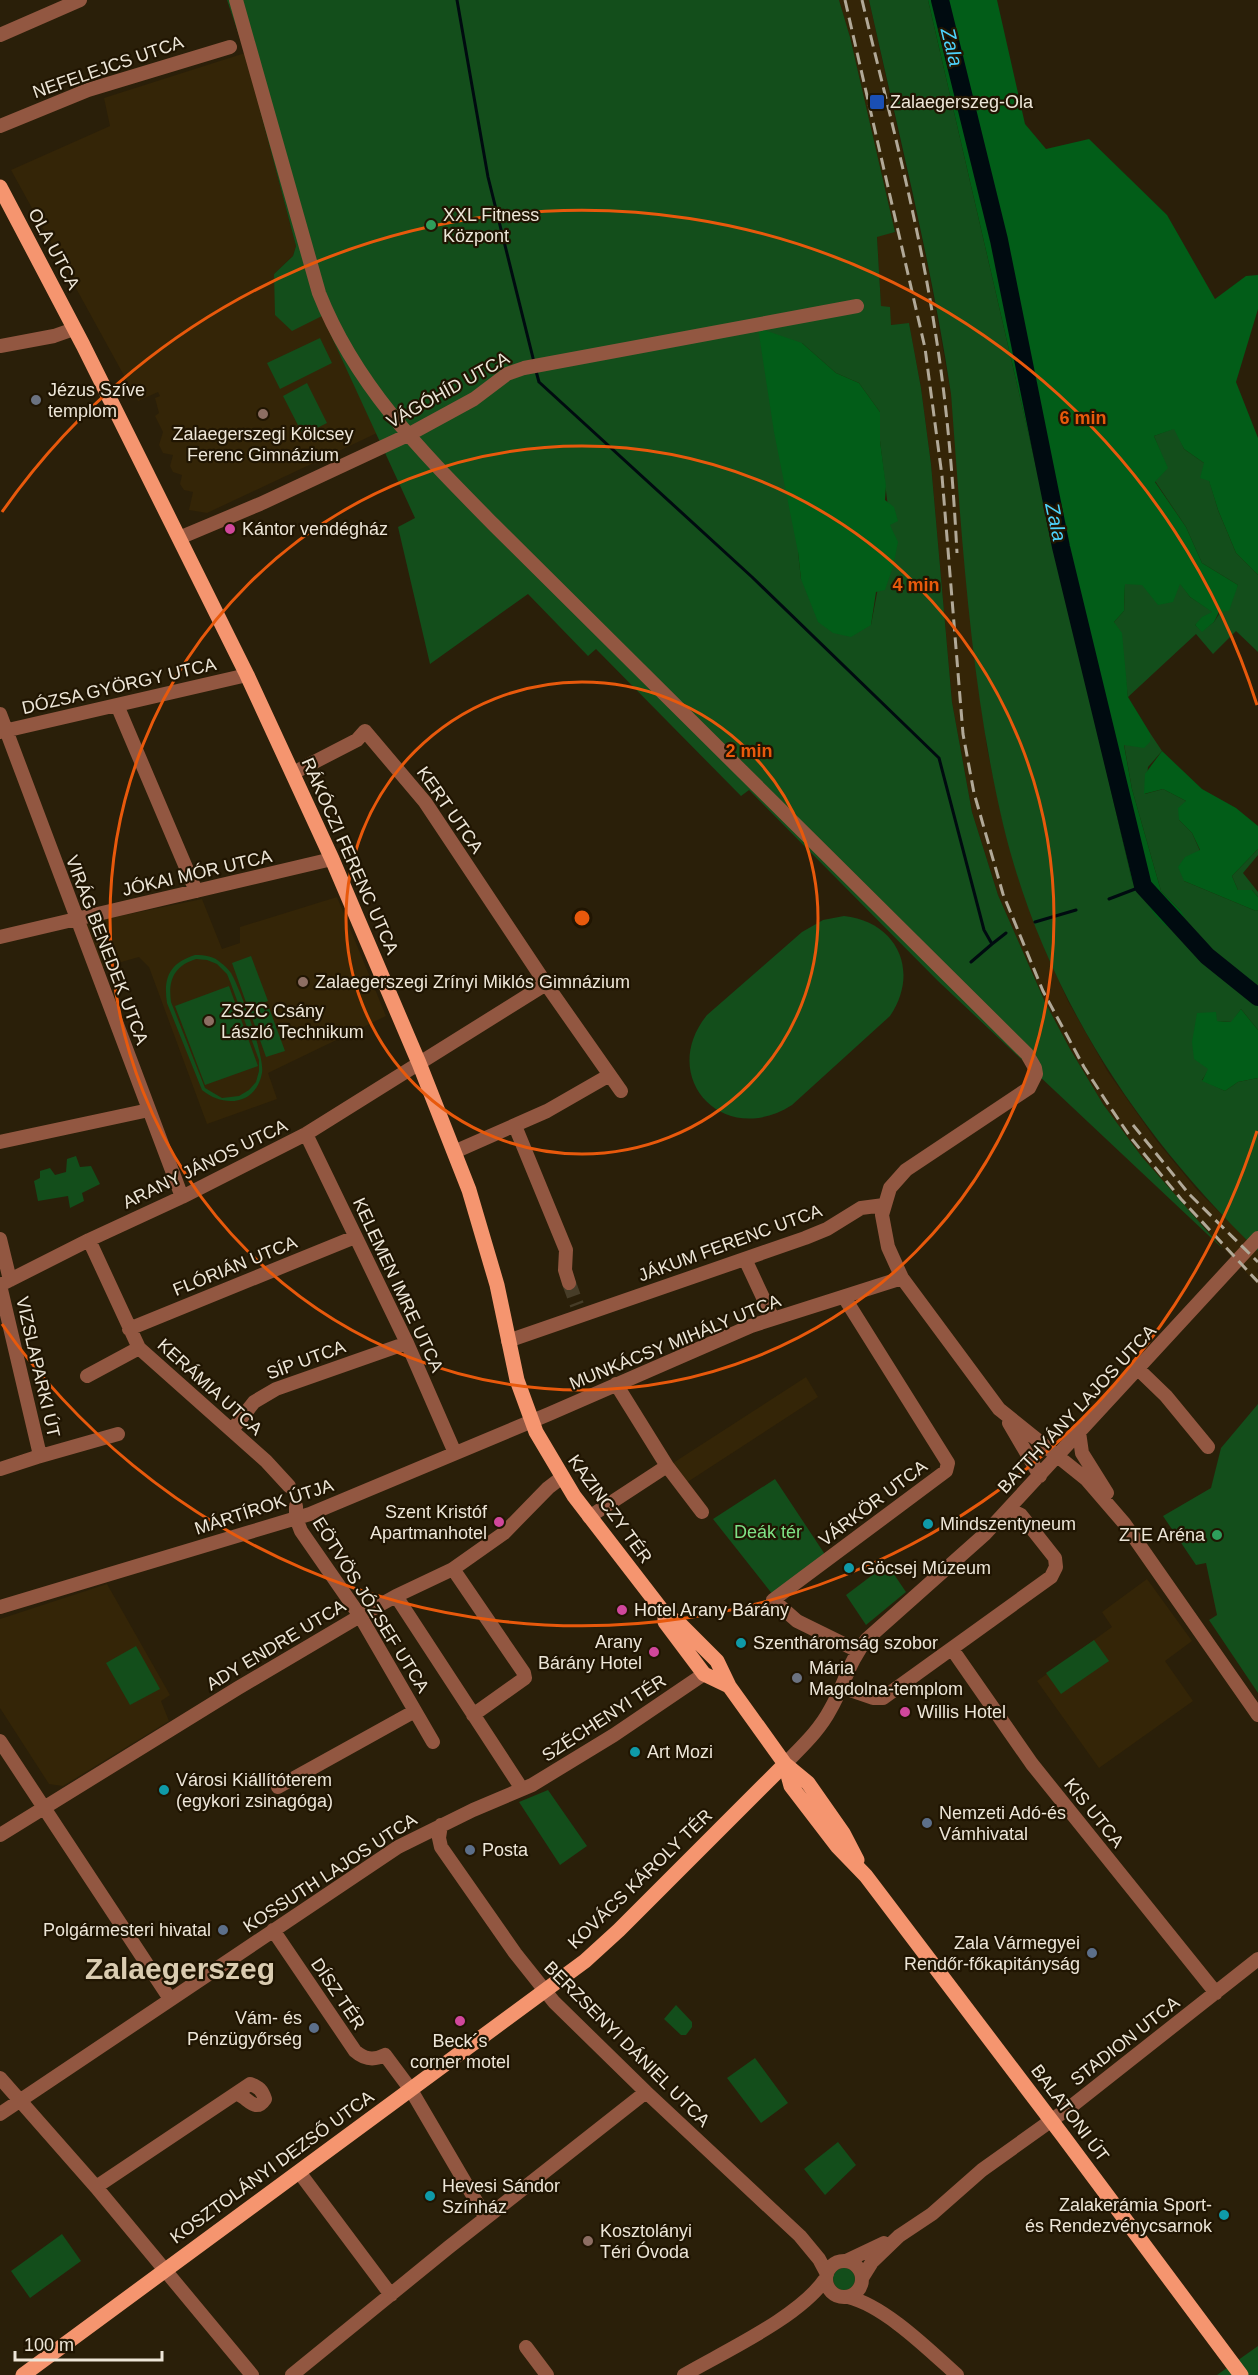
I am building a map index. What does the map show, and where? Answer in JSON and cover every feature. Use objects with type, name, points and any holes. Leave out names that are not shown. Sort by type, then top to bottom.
[{"type":"main road","name":"OLA UTCA","points":[[0,188],[74,329]]},
{"type":"main road","name":"RÁKÓCZI FERENC UTCA","points":[[74,329],[247,675],[332,859],[419,1063],[483,1233],[497,1285],[517,1380],[531,1422]]},
{"type":"main road","name":"KAZINCZY TÉR","points":[[531,1422],[561,1478],[589,1517],[665,1614],[681,1625],[717,1661],[729,1686],[785,1764]]},
{"type":"main road","name":"KAZINCZY TÉR","points":[[665,1614],[665,1622],[704,1674],[729,1686]]},
{"type":"main road","name":"BALATONI ÚT","points":[[785,1764],[791,1786],[837,1846],[866,1876],[1052,2120],[1241,2375]]},
{"type":"main road","name":"BALATONI ÚT","points":[[785,1764],[806,1780],[828,1809],[866,1876]]},
{"type":"main road","name":"KOVÁCS KÁROLY TÉR","points":[[545,1991],[601,1947],[785,1764]]},
{"type":"main road","points":[[758,1791],[783,1785],[791,1786]]},
{"type":"main road","name":"KOSZTOLÁNYI DEZSŐ UTCA","points":[[23,2375],[545,1991]]},
{"type":"street","points":[[0,35],[80,0]]},
{"type":"street","points":[[236,0],[304,244],[326,310],[339,339],[392,418],[615,646],[1027,1054],[1035,1068],[1036,1074],[1029,1088],[906,1170],[894,1182],[882,1215],[884,1237],[902,1278],[999,1409],[1040,1476]]},
{"type":"street","name":"NEFELEJCS UTCA","points":[[0,126],[88,90],[230,47]]},
{"type":"street","name":"VÁGÓHÍD UTCA","points":[[179,538],[260,504],[408,435],[474,399],[507,374],[534,366],[857,306]]},
{"type":"street","points":[[0,346],[54,336],[74,329]]},
{"type":"street","name":"DÓZSA GYÖRGY UTCA","points":[[3,731],[247,675]]},
{"type":"street","points":[[117,705],[196,891]]},
{"type":"street","name":"VIRÁG BENEDEK UTCA","points":[[0,714],[3,731],[182,1197]]},
{"type":"street","name":"KERT UTCA","points":[[293,773],[357,740],[365,731],[425,802],[546,984],[621,1091]]},
{"type":"street","name":"JÓKAI MÓR UTCA","points":[[0,937],[332,859]]},
{"type":"street","points":[[419,1063],[546,984]]},
{"type":"street","name":"ARANY JÁNOS UTCA","points":[[3,1283],[182,1197],[306,1134],[419,1063]]},
{"type":"street","points":[[454,1152],[557,1106],[609,1076]]},
{"type":"street","points":[[0,1142],[149,1110]]},
{"type":"street","points":[[515,1126],[566,1250],[565,1270],[569,1283]]},
{"type":"street","name":"KELEMEN IMRE UTCA","points":[[306,1134],[455,1453]]},
{"type":"street","name":"JÁKUM FERENC UTCA","points":[[508,1341],[579,1311],[745,1259],[827,1229],[861,1208],[884,1205]]},
{"type":"street","name":"FLÓRIÁN UTCA","points":[[129,1329],[355,1237]]},
{"type":"street","name":"BATTHYÁNY LAJOS UTCA","points":[[785,1764],[819,1727],[831,1709],[858,1651],[872,1635],[961,1557],[1009,1509],[1258,1238]]},
{"type":"street","name":"VIZSLAPARKI ÚT","points":[[0,1239],[3,1283],[39,1444],[37,1457]]},
{"type":"street","name":"KERÁMIA UTCA","points":[[89,1240],[139,1348],[233,1429],[289,1486]]},
{"type":"street","points":[[745,1259],[773,1319]]},
{"type":"street","name":"MUNKÁCSY MIHÁLY UTCA","points":[[531,1422],[751,1326],[902,1278]]},
{"type":"street","name":"VÁRKÖR UTCA","points":[[844,1297],[948,1463],[946,1472],[773,1600],[797,1621],[858,1651]]},
{"type":"street","name":"SÍP UTCA","points":[[233,1429],[255,1402],[276,1389],[406,1344]]},
{"type":"street","points":[[87,1376],[139,1348]]},
{"type":"street","points":[[1138,1369],[1166,1396],[1208,1447]]},
{"type":"street","points":[[616,1384],[667,1466],[702,1512]]},
{"type":"street","points":[[999,1409],[1086,1479],[1124,1523]]},
{"type":"street","name":"MÁRTÍROK ÚTJA","points":[[0,1607],[296,1512],[531,1422]]},
{"type":"street","points":[[1079,1431],[1084,1458],[1124,1523],[1258,1715]]},
{"type":"street","name":"VIZSLAPARKI ÚT","points":[[0,1469],[118,1434]]},
{"type":"street","points":[[589,1517],[667,1466]]},
{"type":"street","name":"ADY ENDRE UTCA","points":[[0,1835],[360,1616],[453,1569],[504,1533],[548,1488],[561,1478]]},
{"type":"street","points":[[841,1687],[873,1698],[884,1698],[1046,1582],[1054,1572],[1056,1561],[1021,1515],[1009,1509]]},
{"type":"street","name":"EÖTVÖS JÓZSEF UTCA","points":[[296,1512],[301,1531],[360,1616],[433,1742]]},
{"type":"street","points":[[453,1569],[524,1673],[525,1678],[522,1683],[474,1715]]},
{"type":"street","points":[[396,1596],[522,1789]]},
{"type":"street","name":"KIS UTCA","points":[[952,1649],[1032,1764],[1216,1993]]},
{"type":"street","name":"SZÉCHENYI TÉR","points":[[441,1825],[522,1789],[614,1735],[704,1674]]},
{"type":"street","points":[[278,1787],[415,1711]]},
{"type":"street","points":[[0,1741],[170,1999]]},
{"type":"street","name":"KOSSUTH LAJOS UTCA","points":[[0,2114],[398,1847],[441,1825]]},
{"type":"street","name":"BERZSENYI DÁNIEL UTCA","points":[[441,1825],[439,1838],[441,1847],[515,1953],[545,1991],[646,2092],[800,2236],[819,2259],[826,2276]]},
{"type":"street","name":"DÍSZ TÉR","points":[[273,1930],[355,2051],[362,2057],[370,2059],[385,2055],[411,2090]]},
{"type":"street","name":"STADION UTCA","points":[[843,2261],[899,2236],[932,2214],[982,2170],[1052,2120],[1258,1959]]},
{"type":"street","points":[[0,2078],[96,2187],[252,2375]]},
{"type":"street","points":[[411,2090],[486,2218]]},
{"type":"street","points":[[292,2375],[646,2092]]},
{"type":"street","points":[[96,2187],[237,2094]]},
{"type":"street","points":[[299,2172],[391,2295]]},
{"type":"street","name":"BERZSENYI DÁNIEL UTCA","points":[[800,2236],[843,2261]]},
{"type":"street","name":"STADION UTCA","points":[[862,2280],[872,2262],[899,2236]]},
{"type":"street","points":[[684,2375],[795,2309],[815,2294],[834,2264],[843,2261],[856,2265],[862,2280],[900,2325]]},
{"type":"street","points":[[826,2276],[830,2291],[867,2303],[900,2325],[957,2375]]},
{"type":"street","points":[[795,2309],[822,2300],[856,2293],[862,2280]]},
{"type":"street","points":[[526,2347],[547,2375]]},
{"type":"shaded area","points":[[839,0],[869,0],[928,267],[951,394],[987,748],[1015,867],[1046,952],[1068,1001],[1108,1072],[1156,1140],[1198,1191],[1258,1251],[1256,1271],[1258,1285],[1176,1198],[1103,1104],[1045,1002],[998,895],[972,812],[952,702],[931,464],[921,388],[909,324],[891,325],[881,307],[877,236],[895,232],[850,37]]},
{"type":"shaded area","points":[[245,53],[296,246],[293,256],[274,274],[322,315],[377,433],[207,513],[189,510],[193,492],[184,490],[180,484],[182,475],[173,472],[170,466],[173,455],[163,453],[159,445],[163,432],[155,416],[159,413],[155,398],[160,396],[158,392],[138,401],[11,170],[110,126],[104,98]]},
{"type":"shaded area","points":[[337,897],[386,1016],[268,1073],[277,1099],[207,1124],[149,967],[139,957],[100,968],[86,923],[202,899],[222,949],[240,943],[240,927]]},
{"type":"shaded area","points":[[806,1377],[818,1397],[686,1483],[673,1463]]},
{"type":"shaded area","points":[[1147,1579],[1192,1641],[1165,1661],[1193,1701],[1099,1768],[1037,1681],[1112,1627],[1102,1612]]},
{"type":"shaded area","points":[[107,1584],[170,1695],[161,1701],[169,1721],[63,1786],[49,1784],[0,1708],[0,1619]]},
{"type":"green space","points":[[227,0],[839,0],[850,37],[895,232],[877,237],[881,306],[890,307],[891,325],[909,323],[921,388],[931,464],[952,702],[972,812],[998,895],[1045,1002],[1070,1049],[1103,1104],[1142,1157],[1223,1249],[938,981],[749,790],[741,796],[596,649],[588,656],[528,594],[430,664],[398,527],[415,518],[322,316],[292,331],[275,315],[274,274],[293,256],[296,246],[245,53]],"holes":[[[802,343],[836,373],[859,383],[880,412],[880,441],[890,524],[871,625],[801,579],[798,552]]]},
{"type":"green space","points":[[869,0],[928,0],[1132,881],[1181,911],[1161,891],[1132,789],[1124,744],[1150,742],[1150,733],[1162,751],[1148,767],[1145,794],[1163,789],[1186,801],[1179,820],[1192,833],[1200,851],[1184,881],[1258,910],[1258,1030],[1241,1009],[1232,1022],[1217,1021],[1209,1069],[1202,1080],[1225,1091],[1238,1082],[1258,1078],[1258,1251],[1172,1158],[1134,1108],[1100,1056],[1069,1001],[1043,945],[1020,885],[1003,824],[982,718],[969,610],[951,394],[943,344]]},
{"type":"green space","points":[[928,0],[997,0],[1025,124],[1046,149],[1089,139],[1167,215],[1215,299],[1246,276],[1258,275],[1258,309],[1236,382],[1258,438],[1258,575],[1236,553],[1209,481],[1200,478],[1204,463],[1184,449],[1174,429],[1154,436],[1168,468],[1155,482],[1186,527],[1202,563],[1238,585],[1229,611],[1219,612],[1214,622],[1202,632],[1195,625],[1202,617],[1212,612],[1190,597],[1180,584],[1173,602],[1158,605],[1142,585],[1125,584],[1124,611],[1114,622],[1122,633],[1128,697],[1150,733],[1150,742],[1144,748],[1124,745],[1132,789],[1161,891],[1181,911],[1188,925],[1166,926],[1155,915],[1132,881]]},
{"type":"green space","points":[[758,328],[802,343],[836,373],[859,383],[880,412],[885,500],[894,507],[898,521],[890,525],[898,542],[885,590],[876,592],[871,625],[851,637],[833,633],[818,622],[801,579]]},
{"type":"green space","points":[[320,338],[332,363],[280,389],[267,363]]},
{"type":"green space","points":[[307,383],[327,423],[303,435],[283,396]]},
{"type":"green space","points":[[1175,428],[1184,449],[1204,463],[1218,510],[1236,553],[1258,575],[1258,652],[1236,631],[1213,654],[1196,634],[1128,697],[1114,622],[1124,611],[1125,584],[1180,583],[1190,597],[1213,612],[1195,625],[1202,631],[1214,622],[1238,585],[1202,563],[1186,527],[1155,481],[1167,468],[1154,436]]},
{"type":"green space","points":[[1162,751],[1202,789],[1236,808],[1258,826],[1258,849],[1232,876],[1238,890],[1252,890],[1258,897],[1258,910],[1184,881],[1178,867],[1185,857],[1200,850],[1192,833],[1179,820],[1178,808],[1186,801],[1163,789],[1144,794],[1145,774]]},
{"type":"green space","points":[[1258,849],[1258,855],[1243,873],[1258,892],[1258,897],[1252,890],[1238,890],[1232,876]]},
{"type":"green space","points":[[844,916],[863,920],[878,928],[890,939],[898,952],[903,967],[903,983],[899,999],[890,1016],[792,1105],[766,1116],[743,1118],[722,1112],[705,1100],[694,1082],[689,1061],[693,1038],[707,1015],[802,932],[823,920]]},
{"type":"green space","points":[[195,955],[209,956],[229,970],[235,981],[246,1007],[262,1065],[259,1084],[246,1097],[229,1101],[211,1096],[202,1090],[167,1003],[166,986],[170,972],[186,958]],"holes":[[[196,959],[217,964],[227,974],[259,1060],[256,1082],[239,1096],[222,1098],[205,1088],[171,1002],[172,981],[178,970]]]},
{"type":"green space","points":[[251,956],[268,1001],[248,1008],[232,963]]},
{"type":"green space","points":[[229,986],[258,1066],[205,1085],[175,1006]]},
{"type":"green space","points":[[268,1005],[285,1051],[266,1057],[250,1012]]},
{"type":"green space","points":[[1241,1009],[1258,1030],[1258,1078],[1238,1082],[1225,1091],[1202,1081],[1208,1069],[1194,1059],[1192,1042],[1197,1013],[1216,1012],[1217,1021],[1231,1022]]},
{"type":"green space","points":[[76,1156],[80,1167],[91,1166],[100,1184],[82,1193],[84,1201],[70,1208],[68,1196],[38,1201],[34,1181],[40,1178],[40,1171],[50,1168],[55,1175],[66,1172],[67,1159]]},
{"type":"green space","name":"ZTE Aréna","points":[[1258,1404],[1258,1693],[1209,1620],[1217,1615],[1206,1563],[1196,1565],[1163,1516],[1211,1488],[1221,1448]]},
{"type":"green space","name":"Deák tér","points":[[775,1479],[826,1556],[773,1595],[713,1519]]},
{"type":"green space","points":[[887,1564],[906,1592],[866,1625],[846,1595]]},
{"type":"green space","points":[[1094,1640],[1109,1661],[1061,1694],[1046,1673]]},
{"type":"green space","points":[[136,1646],[160,1689],[130,1705],[106,1663]]},
{"type":"green space","points":[[548,1790],[587,1846],[560,1865],[519,1802]]},
{"type":"green space","points":[[676,2005],[692,2022],[692,2027],[686,2035],[681,2035],[664,2019]]},
{"type":"green space","points":[[755,2058],[788,2103],[761,2123],[727,2078]]},
{"type":"green space","points":[[838,2142],[856,2165],[825,2195],[804,2169]]},
{"type":"green space","points":[[62,2234],[81,2261],[30,2298],[11,2271]]},
{"type":"green space","points":[[844,2268],[852,2271],[855,2279],[852,2287],[844,2290],[836,2287],[833,2279],[836,2271]]},
{"type":"green space","points":[[1258,2346],[1258,2375],[1217,2375]]},
{"type":"waterway","points":[[457,0],[488,177],[534,362]]},
{"type":"waterway","name":"Zala","points":[[940,0],[999,240],[1061,547],[1143,886],[1207,956],[1258,997]]},
{"type":"waterway","points":[[536,371],[539,382],[752,577],[939,758],[984,930],[992,944],[1006,933]]},
{"type":"waterway","points":[[1109,899],[1143,886]]},
{"type":"waterway","points":[[1035,922],[1076,910]]},
{"type":"waterway","points":[[971,962],[992,944]]},
{"type":"tunnel","points":[[569,1283],[577,1305]]},
{"type":"railway","points":[[845,0],[925,348],[942,476],[963,734],[974,793],[1003,894],[1043,991],[1084,1067],[1106,1101],[1131,1138],[1181,1199],[1258,1282]]},
{"type":"railway","points":[[862,0],[902,164],[928,288],[946,413],[957,553]]},
{"type":"railway","points":[[1133,1125],[1189,1194],[1258,1262]]},
{"type":"place","name":"Zalaegerszeg-Ola","points":[[877,102]]},
{"type":"place","name":"XXL Fitness Központ","points":[[431,225]]},
{"type":"place","name":"Jézus Szíve templom","points":[[36,400]]},
{"type":"place","name":"Zalaegerszegi Kölcsey Ferenc Gimnázium","points":[[263,414]]},
{"type":"place","name":"Kántor vendégház","points":[[230,529]]},
{"type":"place","name":"Zalaegerszegi Zrínyi Miklós Gimnázium","points":[[303,982]]},
{"type":"place","name":"ZSZC Csány László Technikum","points":[[209,1021]]},
{"type":"place","name":"Szent Kristóf Apartmanhotel","points":[[499,1522]]},
{"type":"place","name":"Mindszentyneum","points":[[928,1524]]},
{"type":"place","name":"ZTE Aréna","points":[[1217,1535]]},
{"type":"place","name":"Göcsej Múzeum","points":[[849,1568]]},
{"type":"place","name":"Hotel Arany Bárány","points":[[622,1610]]},
{"type":"place","name":"Szentháromság szobor","points":[[741,1643]]},
{"type":"place","name":"Arany Bárány Hotel","points":[[654,1652]]},
{"type":"place","name":"Mária Magdolna-templom","points":[[797,1678]]},
{"type":"place","name":"Willis Hotel","points":[[905,1712]]},
{"type":"place","name":"Art Mozi","points":[[635,1752]]},
{"type":"place","name":"Városi Kiállítóterem (egykori zsinagóga)","points":[[164,1790]]},
{"type":"place","name":"Nemzeti Adó-és Vámhivatal","points":[[927,1823]]},
{"type":"place","name":"Posta","points":[[470,1850]]},
{"type":"place","name":"Polgármesteri hivatal","points":[[223,1930]]},
{"type":"place","name":"Zala Vármegyei Rendőr-főkapitányság","points":[[1092,1953]]},
{"type":"place","name":"Beck´s corner motel","points":[[460,2021]]},
{"type":"place","name":"Vám- és Pénzügyőrség","points":[[314,2028]]},
{"type":"place","name":"Hevesi Sándor Színház","points":[[430,2196]]},
{"type":"place","name":"Zalakerámia Sport- és Rendezvénycsarnok","points":[[1224,2215]]},
{"type":"place","name":"Kosztolányi Téri Óvoda","points":[[588,2241]]},
{"type":"district","name":"Zalaegerszeg","points":[[180,1969]]}]
